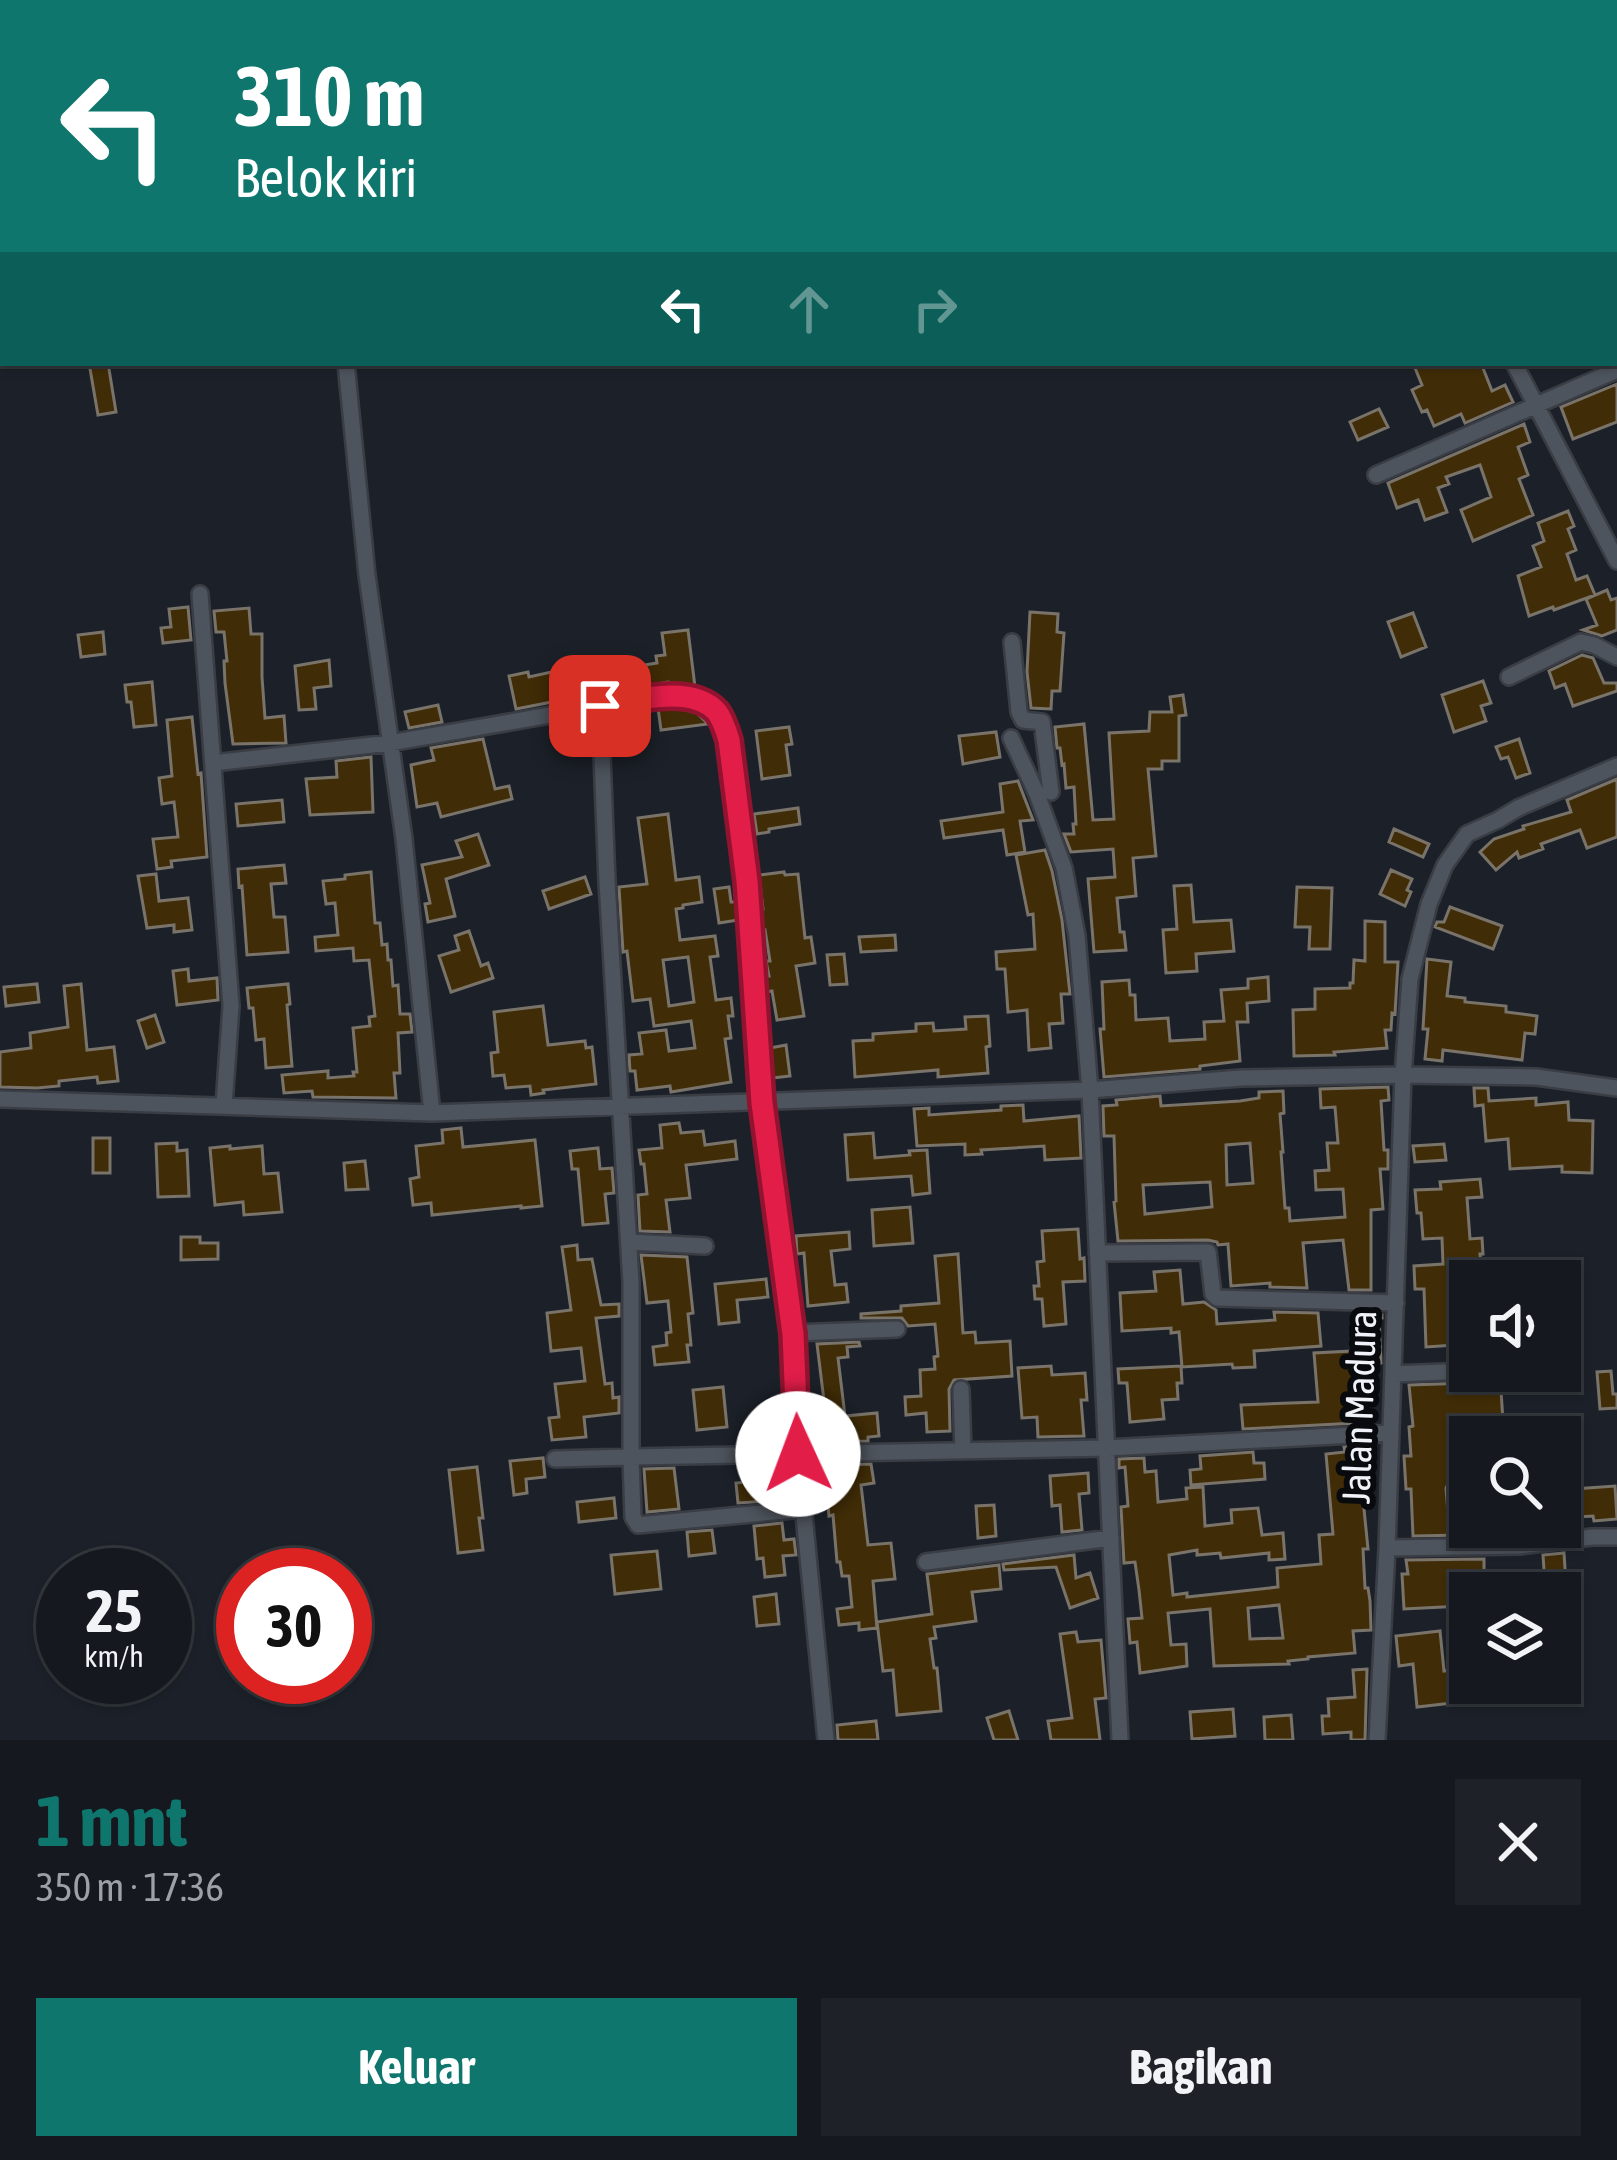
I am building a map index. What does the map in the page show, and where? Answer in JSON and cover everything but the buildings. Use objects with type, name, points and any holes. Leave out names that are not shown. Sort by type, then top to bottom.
[{"type":"street","points":[[346,366],[432,1113]]},
{"type":"street","points":[[1516,366],[1617,561]]},
{"type":"street","points":[[1376,475],[1617,370]]},
{"type":"street","points":[[200,594],[231,1006],[224,1105]]},
{"type":"street","points":[[1012,642],[1019,712],[1023,720],[1042,722],[1051,792]]},
{"type":"street","points":[[1509,677],[1581,642],[1617,657]]},
{"type":"street","points":[[213,764],[390,743],[670,694],[706,703],[723,722],[747,881],[762,1103],[793,1334],[798,1454],[826,1740]]},
{"type":"street","points":[[600,706],[629,1242],[633,1517],[638,1525],[804,1509]]},
{"type":"street","points":[[1011,738],[1068,886],[1077,936],[1090,1090],[1120,1740]]},
{"type":"street","name":"Jalan Madura","points":[[1377,1740],[1410,979],[1445,866],[1467,834],[1617,766]]},
{"type":"street","points":[[0,1099],[432,1113],[1090,1090],[1241,1078],[1537,1077],[1617,1088]]},
{"type":"street","points":[[629,1242],[705,1246]]},
{"type":"street","points":[[1097,1253],[1208,1252],[1217,1298],[1396,1303]]},
{"type":"street","points":[[793,1334],[897,1329]]},
{"type":"street","points":[[1393,1374],[1449,1372]]},
{"type":"street","points":[[961,1389],[963,1451]]},
{"type":"street","points":[[555,1459],[1107,1448],[1391,1433]]},
{"type":"street","points":[[1387,1548],[1520,1546],[1617,1537]]},
{"type":"street","points":[[926,1562],[1111,1538]]},
{"type":"route","points":[[600,706],[670,694],[703,702],[715,710],[729,740],[747,881],[762,1103],[793,1334],[798,1454]]}]
